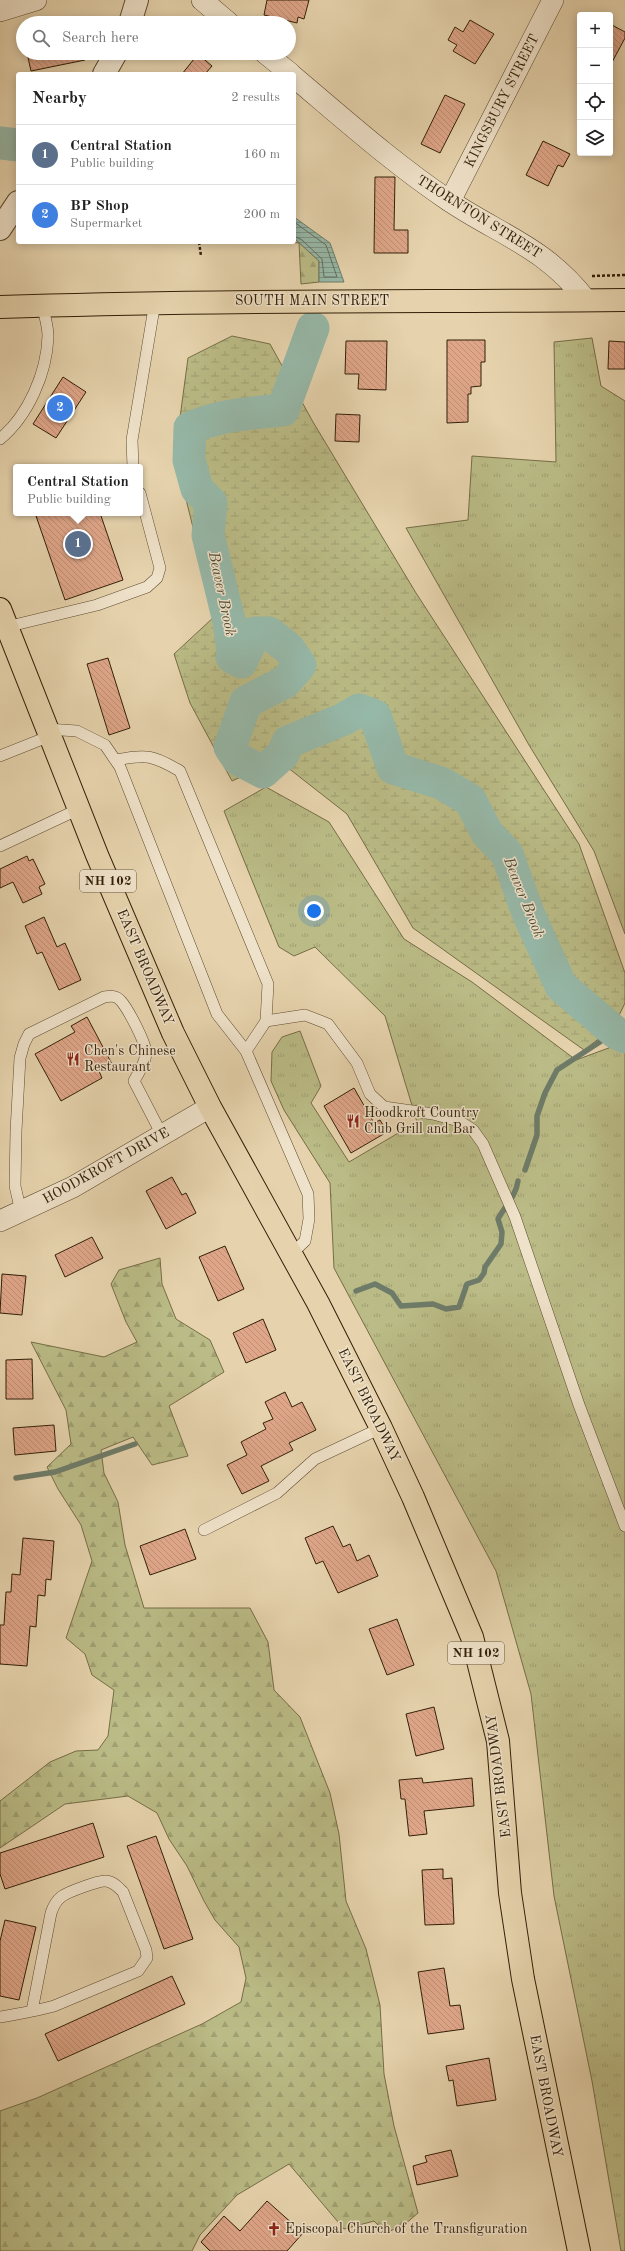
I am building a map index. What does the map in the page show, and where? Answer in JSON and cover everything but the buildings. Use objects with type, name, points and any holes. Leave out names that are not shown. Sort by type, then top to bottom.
[{"type":"main road","name":"SOUTH MAIN STREET","points":[[0,307],[155,302],[625,300]]},
{"type":"main road","name":"EAST BROADWAY","points":[[2,618],[147,975],[210,1107],[291,1254],[381,1428],[413,1497],[472,1637],[494,1720],[504,1806],[510,1892],[523,1979],[579,2251]]},
{"type":"street","points":[[0,11],[36,0]]},
{"type":"street","points":[[132,16],[137,0]]},
{"type":"street","points":[[202,0],[221,16]]},
{"type":"street","name":"KINGSBURY STREET","points":[[450,201],[553,0]]},
{"type":"street","points":[[105,72],[112,60]]},
{"type":"street","points":[[274,60],[289,72]]},
{"type":"street","name":"THORNTON STREET","points":[[296,79],[409,173],[450,201],[536,251],[571,281],[586,300]]},
{"type":"street","points":[[2,220],[16,204]]},
{"type":"street","name":"HOODKROFT DRIVE","points":[[0,1221],[73,1187],[210,1107]]},
{"type":"lane","points":[[133,464],[132,440],[155,302]]},
{"type":"lane","points":[[0,440],[13,428],[34,394],[43,367],[48,335],[43,306]]},
{"type":"lane","points":[[2,618],[97,605],[147,587],[157,578],[160,568],[143,505]]},
{"type":"lane","points":[[0,756],[49,733],[77,731],[105,745],[116,760],[217,1014],[246,1051],[308,1194],[309,1219],[304,1241],[291,1254]]},
{"type":"lane","points":[[116,760],[140,756],[159,759],[180,771],[268,984],[266,1020],[246,1051]]},
{"type":"lane","points":[[0,846],[79,809]]},
{"type":"lane","points":[[21,1212],[15,1186],[16,1139],[20,1058],[29,1034],[104,997],[113,996],[121,1000],[142,1039],[146,1050],[145,1059],[134,1081],[162,1135]]},
{"type":"lane","points":[[266,1020],[305,1015],[328,1024],[357,1063],[370,1094],[384,1107],[433,1114],[459,1121],[473,1130],[483,1144],[515,1217],[579,1405],[625,1526]]},
{"type":"lane","points":[[204,1530],[277,1493],[315,1459],[381,1428]]},
{"type":"lane","points":[[0,2017],[32,2011],[54,2006],[129,1976],[143,1965],[147,1958],[146,1950],[123,1892],[118,1886],[104,1881],[68,1892],[55,1903],[51,1913],[32,2011]]},
{"type":"path","points":[[199,244],[202,256]]},
{"type":"path","points":[[571,281],[591,276],[625,275]]},
{"type":"green space","points":[[296,240],[319,261],[319,282],[301,284],[299,243],[296,243]]},
{"type":"green space","points":[[232,336],[270,344],[313,422],[416,593],[579,844],[625,973],[625,1003],[613,1028],[584,1050],[413,928],[347,814],[278,760],[232,781],[190,703],[174,654],[215,616],[175,455],[188,358]]},
{"type":"green space","points":[[592,338],[601,386],[625,401],[625,934],[594,851],[529,745],[406,528],[468,520],[472,456],[556,462],[554,342]]},
{"type":"green space","points":[[266,787],[329,822],[404,939],[472,982],[576,1060],[625,1042],[625,2251],[621,2251],[592,2081],[554,1896],[531,1694],[496,1571],[334,1268],[330,1183],[284,1110],[271,1081],[272,1052],[282,1037],[300,1031],[321,1086],[311,1103],[349,1162],[417,1122],[385,1016],[315,947],[294,956],[279,947],[224,811]]},
{"type":"green space","points":[[160,1258],[162,1284],[176,1319],[210,1340],[224,1372],[169,1406],[188,1456],[152,1465],[133,1437],[101,1450],[104,1473],[118,1502],[125,1545],[144,1608],[250,1608],[268,1642],[274,1690],[300,1717],[330,1793],[339,1834],[346,1901],[366,1949],[380,2005],[384,2074],[394,2126],[418,2213],[405,2224],[386,2233],[374,2221],[344,2229],[289,2164],[237,2195],[200,2235],[192,2251],[0,2251],[0,2111],[37,2098],[202,2024],[241,2002],[246,1978],[239,1947],[215,1920],[187,1866],[169,1839],[157,1813],[128,1796],[65,1804],[0,1848],[0,1801],[50,1762],[76,1751],[98,1750],[108,1736],[114,1690],[92,1675],[85,1654],[66,1638],[92,1561],[81,1525],[58,1489],[47,1467],[71,1444],[66,1410],[31,1342],[104,1357],[137,1342],[126,1322],[111,1284],[119,1270]]},
{"type":"water","points":[[296,218],[330,243],[344,282],[319,282],[319,261],[296,240]]},
{"type":"waterway","name":"Beaver Brook","points":[[0,143],[16,145]]},
{"type":"waterway","name":"Beaver Brook","points":[[313,328],[283,410],[224,417],[190,428],[189,460],[197,489],[211,503],[208,535],[229,621],[233,652],[232,657],[241,662],[255,633],[269,633],[289,649],[300,665],[285,682],[246,702],[230,747],[238,759],[263,772],[283,754],[288,742],[344,719],[359,710],[375,716],[393,768],[441,783],[470,800],[487,833],[507,854],[528,913],[561,986],[615,1032],[625,1037]]},
{"type":"waterway","points":[[525,1170],[537,1135],[537,1116],[545,1093],[557,1070],[615,1032]]},
{"type":"waterway","points":[[356,1291],[375,1284],[392,1293],[401,1306],[433,1304],[446,1309],[459,1307],[467,1284],[479,1280],[484,1273],[485,1267],[501,1244],[502,1232],[498,1219],[513,1196],[518,1181]]},
{"type":"waterway","points":[[16,1478],[55,1472],[135,1444]]},
{"type":"place","name":"BP Shop","points":[[60,408]]},
{"type":"place","name":"Central Station","points":[[78,544]]},
{"type":"place","name":"Chen's Chinese Restaurant","points":[[73,1059]]},
{"type":"place","name":"Hoodkroft Country Club Grill and Bar","points":[[353,1121]]},
{"type":"place","name":"Episcopal Church of the Transfiguration","points":[[274,2229]]}]
